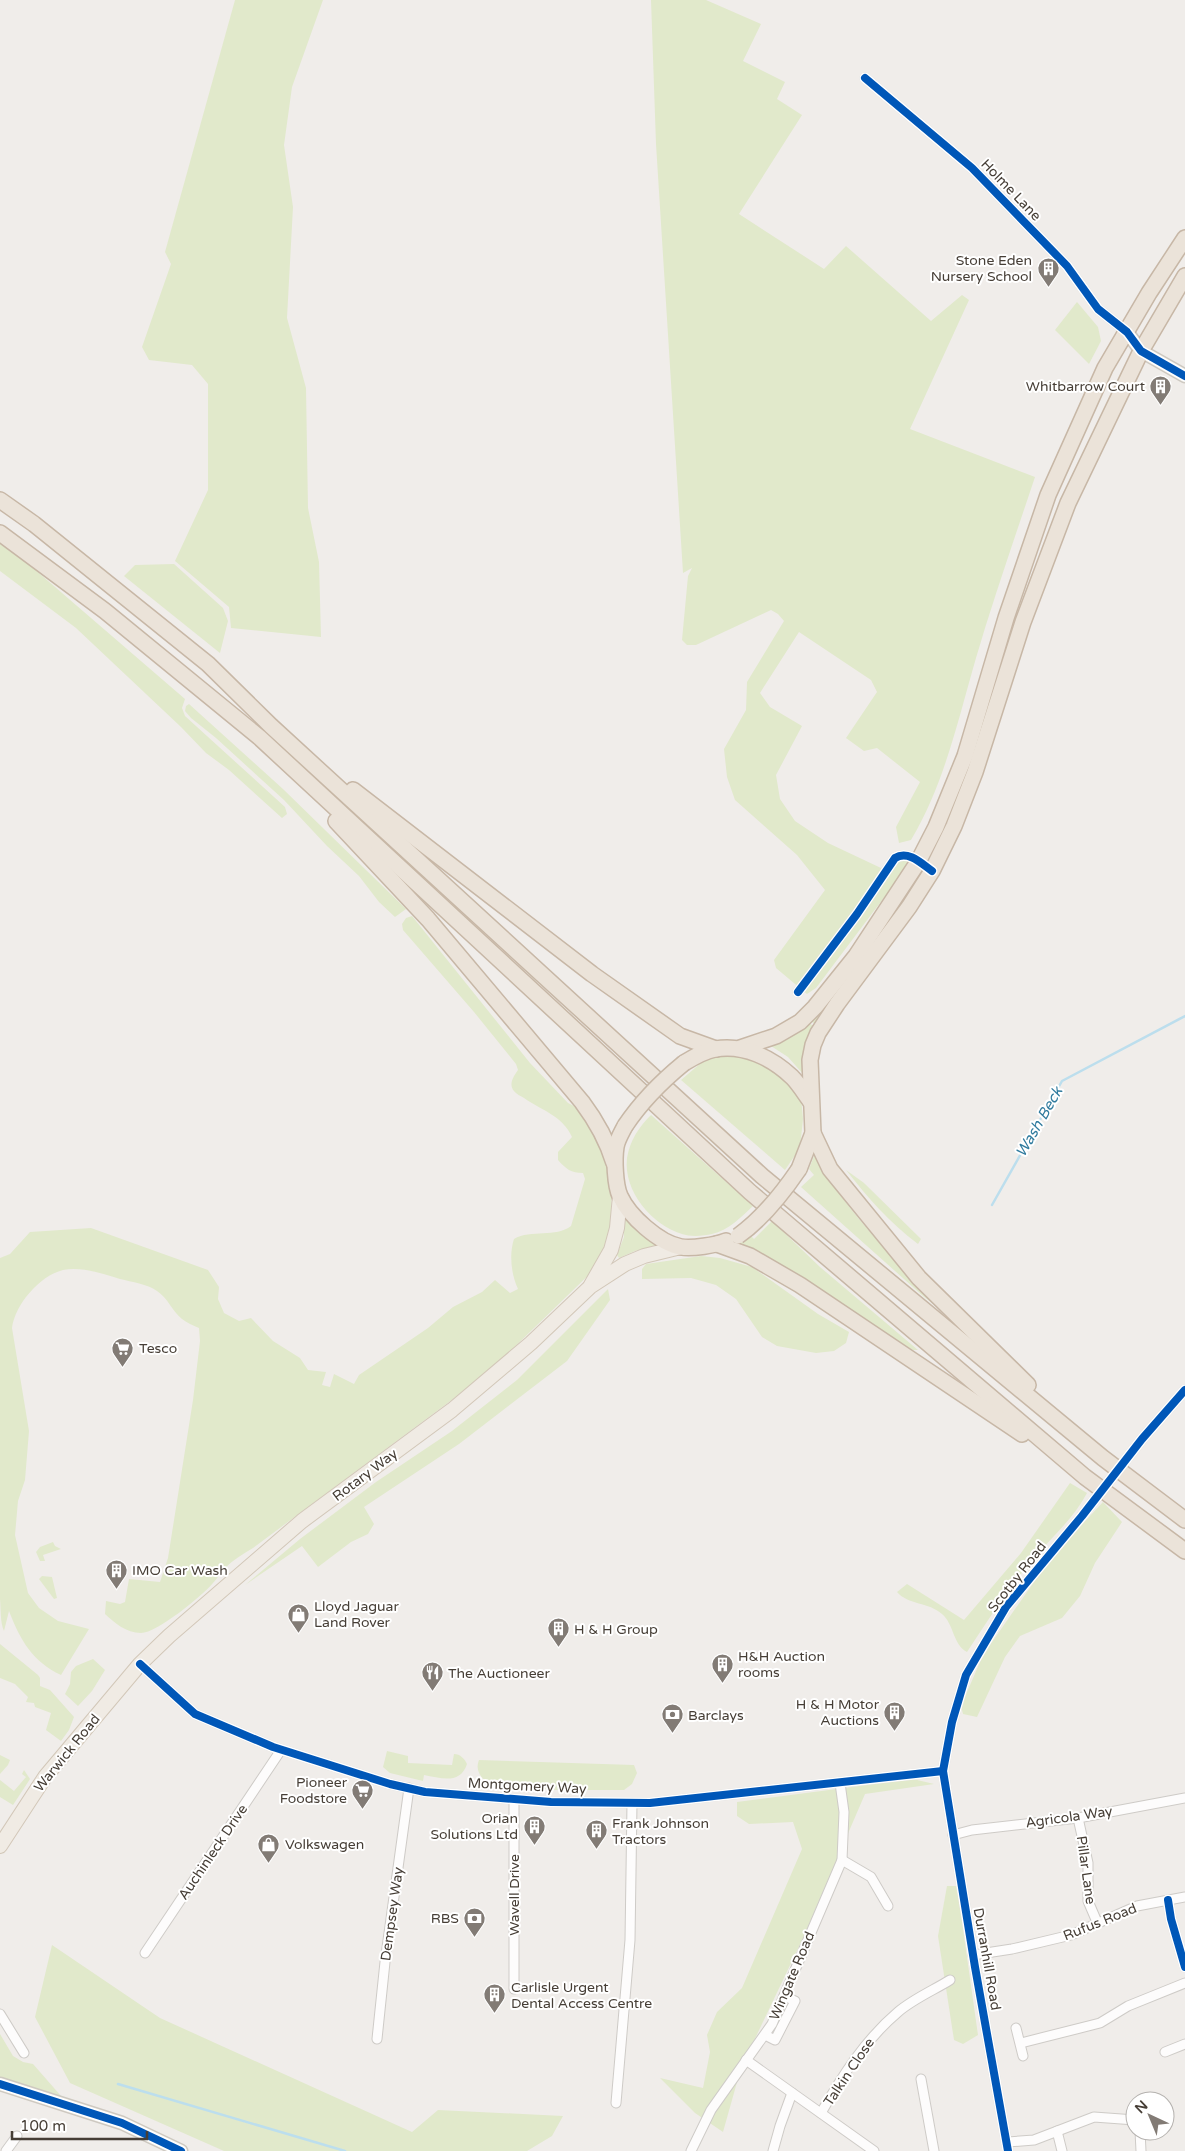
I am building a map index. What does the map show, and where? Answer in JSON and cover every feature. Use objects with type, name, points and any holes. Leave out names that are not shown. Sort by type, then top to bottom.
[{"type":"highway","points":[[614,1163],[616,1144],[635,1111],[667,1076],[684,1062],[702,1053],[716,1049],[740,1048],[776,1036],[800,1022],[815,1008],[856,956],[918,862],[936,827],[965,756],[1006,618],[1048,495],[1105,368],[1185,238]]},
{"type":"highway","points":[[1103,1458],[919,1278],[830,1169],[813,1133],[810,1060],[818,1033],[932,871],[954,826],[975,772],[1023,622],[1068,503],[1141,351],[1185,276]]},
{"type":"highway","points":[[0,500],[208,664],[271,726],[762,1176],[1103,1458],[1185,1520]]},
{"type":"highway","points":[[0,532],[105,611],[259,737],[750,1192],[1085,1476]]},
{"type":"highway","points":[[271,726],[592,974],[680,1036],[716,1049]]},
{"type":"highway","points":[[259,737],[428,919],[596,1120],[607,1142],[614,1163],[620,1196],[638,1220],[658,1237],[681,1247],[717,1244],[738,1236],[750,1227],[786,1188],[799,1169],[813,1133]]},
{"type":"highway","points":[[740,1048],[767,1058],[793,1078],[811,1102]]},
{"type":"highway","points":[[717,1244],[750,1256],[800,1285],[1085,1476],[1185,1551]]},
{"type":"main road","name":"Rotary Way","points":[[591,1286],[611,1250],[618,1228],[620,1196]]},
{"type":"main road","name":"Rotary Way","points":[[140,1664],[169,1636],[302,1521],[452,1410],[531,1343],[591,1286],[625,1264],[644,1256],[681,1247]]},
{"type":"main road","name":"Warwick Road","points":[[0,1846],[45,1777],[140,1664]]},
{"type":"street","name":"Holme Lane","points":[[865,78],[972,168],[1067,266],[1098,309],[1126,332]]},
{"type":"street","points":[[1126,332],[1141,351],[1185,376]]},
{"type":"street","points":[[798,992],[857,914],[895,858],[904,854],[932,871]]},
{"type":"street","name":"Scotby Road","points":[[943,1771],[952,1722],[966,1675],[1006,1607],[1082,1516],[1142,1439],[1185,1390]]},
{"type":"street","name":"Montgomery Way","points":[[140,1664],[195,1714],[280,1750],[390,1784],[424,1792],[514,1800],[650,1803],[943,1771]]},
{"type":"street","name":"Auchinleck Drive","points":[[145,1953],[280,1750]]},
{"type":"street","name":"Durranhill Road","points":[[943,1771],[973,1954],[1008,2146]]},
{"type":"street","name":"Wingate Road","points":[[691,2151],[711,2110],[772,2024],[842,1860],[844,1812],[840,1783]]},
{"type":"street","name":"Dempsey Way","points":[[377,2039],[385,1962],[409,1788]]},
{"type":"street","name":"Agricola Way","points":[[953,1835],[972,1830],[1078,1818],[1185,1798]]},
{"type":"street","name":"Wavell Drive","points":[[514,1800],[514,1989]]},
{"type":"street","points":[[616,2103],[630,1940],[632,1803]]},
{"type":"street","name":"Pillar Lane","points":[[1078,1818],[1088,1863],[1088,1901],[1097,1922]]},
{"type":"street","points":[[842,1860],[871,1877],[888,1906]]},
{"type":"street","name":"Rufus Road","points":[[973,1954],[1012,1949],[1071,1935],[1137,1906],[1185,1897]]},
{"type":"street","points":[[1168,1900],[1171,1919],[1185,1967]]},
{"type":"street","name":"Talkin Close","points":[[822,2113],[834,2089],[868,2041],[899,2011],[950,1980]]},
{"type":"street","points":[[1020,2042],[1100,2023],[1128,2006],[1185,1983]]},
{"type":"street","points":[[0,2014],[24,2053]]},
{"type":"street","points":[[1016,2028],[1023,2056]]},
{"type":"street","points":[[1165,2052],[1185,2044]]},
{"type":"street","points":[[746,2060],[874,2151]]},
{"type":"street","points":[[921,2079],[934,2151]]},
{"type":"street","points":[[0,2084],[122,2122],[181,2151]]},
{"type":"street","points":[[774,2151],[780,2126],[792,2093]]},
{"type":"street","points":[[1008,2146],[1034,2140],[1094,2117],[1125,2119]]},
{"type":"street","points":[[1056,2131],[1062,2151]]},
{"type":"street","points":[[6,2151],[16,2136]]},
{"type":"green space","points":[[235,0],[323,0],[292,87],[284,145],[293,207],[287,318],[306,388],[308,508],[319,562],[321,637],[231,628],[229,607],[175,561],[208,490],[208,384],[192,365],[149,360],[142,347],[171,264],[165,252]]},
{"type":"green space","points":[[651,0],[706,0],[761,24],[743,61],[785,82],[777,99],[802,115],[739,214],[824,269],[846,246],[931,321],[962,295],[969,300],[910,429],[1035,477],[990,612],[949,752],[933,797],[911,840],[899,843],[896,827],[920,782],[877,748],[864,751],[846,738],[877,692],[871,680],[799,632],[760,693],[770,707],[802,726],[776,775],[780,799],[795,821],[828,843],[881,868],[900,859],[907,860],[910,863],[816,988],[807,994],[776,968],[774,960],[825,890],[797,855],[735,800],[727,777],[724,749],[746,710],[747,682],[784,621],[771,610],[696,645],[687,645],[682,640],[688,576],[692,568],[683,573],[656,144]]},
{"type":"green space","points":[[1077,302],[1098,327],[1101,341],[1089,364],[1055,330]]},
{"type":"green space","points":[[0,544],[33,568],[185,699],[182,708],[185,716],[285,807],[287,814],[282,818],[229,770],[206,753],[76,628],[0,571]]},
{"type":"green space","points":[[174,564],[223,608],[228,621],[220,653],[124,576],[135,565]]},
{"type":"green space","points":[[189,704],[283,789],[406,909],[395,917],[379,902],[359,876],[327,846],[284,800],[216,738],[191,718],[185,711],[186,706]]},
{"type":"green space","points":[[914,879],[918,882],[816,1024],[808,1020]]},
{"type":"green space","points":[[412,916],[530,1063],[568,1103],[580,1109],[609,1161],[613,1229],[599,1265],[502,1359],[453,1399],[253,1548],[231,1562],[190,1605],[168,1621],[141,1633],[126,1629],[105,1614],[106,1601],[120,1604],[125,1602],[129,1579],[160,1582],[168,1558],[193,1400],[200,1341],[199,1328],[182,1319],[161,1294],[144,1285],[92,1271],[77,1269],[63,1270],[45,1278],[23,1301],[14,1319],[12,1328],[29,1431],[25,1480],[18,1501],[15,1535],[28,1593],[39,1608],[58,1621],[89,1629],[61,1675],[51,1670],[35,1657],[23,1641],[9,1611],[4,1631],[1,1620],[0,1258],[10,1254],[30,1232],[91,1228],[208,1270],[219,1287],[218,1299],[224,1313],[239,1321],[251,1318],[273,1341],[300,1358],[308,1370],[326,1372],[322,1385],[330,1387],[334,1374],[354,1384],[359,1375],[428,1328],[453,1307],[482,1292],[495,1280],[510,1293],[518,1289],[512,1264],[514,1239],[528,1234],[558,1232],[571,1226],[585,1179],[583,1173],[566,1168],[558,1160],[558,1152],[572,1137],[563,1124],[551,1114],[514,1091],[512,1083],[513,1077],[518,1070],[516,1064],[403,930],[402,924],[406,918]]},
{"type":"green space","points":[[806,1021],[815,1027],[804,1075],[788,1057],[771,1046]]},
{"type":"green space","points":[[719,1053],[768,1059],[801,1097],[803,1119],[800,1148],[785,1170],[681,1080],[702,1062]]},
{"type":"green space","points":[[651,1115],[753,1206],[724,1230],[701,1236],[685,1235],[671,1230],[650,1215],[635,1194],[630,1183],[627,1158],[630,1145],[636,1134]]},
{"type":"green space","points":[[816,1151],[824,1171],[859,1219],[955,1321],[923,1296],[801,1187],[814,1175],[809,1169]]},
{"type":"green space","points":[[846,1170],[864,1183],[921,1239],[918,1244],[880,1210]]},
{"type":"green space","points":[[624,1214],[662,1245],[635,1251],[619,1258],[617,1255],[624,1237]]},
{"type":"green space","points":[[772,1221],[820,1267],[918,1350],[913,1350],[756,1250],[734,1244],[751,1236],[754,1239]]},
{"type":"green space","points":[[701,1256],[720,1258],[752,1267],[818,1314],[849,1332],[846,1343],[834,1351],[816,1353],[777,1346],[762,1337],[736,1299],[716,1285],[691,1278],[642,1279],[642,1269],[646,1264]]},
{"type":"green space","points":[[608,1289],[610,1300],[567,1361],[459,1444],[364,1507],[374,1524],[368,1534],[351,1542],[318,1567],[302,1546],[245,1585],[300,1539],[376,1482],[452,1431],[517,1380]]},
{"type":"green space","points":[[1070,1483],[1087,1493],[1082,1502],[1016,1580],[967,1652],[959,1645],[949,1623],[942,1614],[931,1607],[907,1599],[897,1592],[907,1584],[964,1620],[1021,1553]]},
{"type":"green space","points":[[1103,1502],[1122,1522],[1095,1563],[1080,1596],[1062,1618],[1020,1636],[1005,1657],[977,1717],[963,1714],[961,1706],[983,1655],[1050,1559]]},
{"type":"green space","points":[[53,1542],[55,1546],[61,1549],[43,1555],[45,1561],[40,1561],[36,1552],[40,1547]]},
{"type":"green space","points":[[42,1576],[52,1577],[57,1598],[54,1599],[39,1579]]},
{"type":"green space","points":[[0,1644],[38,1675],[40,1686],[50,1690],[74,1717],[69,1730],[61,1741],[46,1730],[51,1713],[35,1707],[34,1703],[26,1702],[28,1697],[15,1684],[0,1678]]},
{"type":"green space","points":[[93,1659],[105,1670],[92,1691],[78,1706],[65,1694],[70,1684],[71,1672],[76,1666]]},
{"type":"green space","points":[[387,1751],[408,1756],[408,1763],[452,1765],[454,1754],[462,1757],[467,1764],[464,1771],[455,1778],[449,1779],[424,1775],[423,1781],[390,1773],[383,1767]]},
{"type":"green space","points":[[0,1755],[10,1760],[0,1774]]},
{"type":"green space","points":[[479,1760],[634,1765],[637,1773],[632,1784],[624,1790],[556,1790],[489,1784],[479,1773]]},
{"type":"green space","points":[[24,1770],[30,1779],[13,1805],[0,1797],[0,1780],[14,1791],[26,1777],[22,1774]]},
{"type":"green space","points":[[913,1779],[934,1784],[865,1794],[803,1938],[741,2068],[723,2132],[695,2113],[660,2078],[703,2088],[710,2052],[707,2035],[717,2012],[742,1988],[802,1849],[793,1822],[749,1824],[737,1816],[737,1802]]},
{"type":"green space","points":[[947,1886],[957,1886],[978,2035],[963,2044],[954,2040],[938,1936]]},
{"type":"green space","points":[[52,1945],[160,2018],[412,2132],[438,2110],[563,2116],[552,2136],[527,2151],[224,2151],[70,2083],[35,2017]]},
{"type":"green space","points":[[0,2034],[13,2056],[23,2062],[33,2064],[61,2096],[0,2077]]},
{"type":"waterway","name":"Wash Beck","points":[[992,1205],[1062,1081],[1185,1016]]},
{"type":"waterway","points":[[118,2084],[345,2151]]},
{"type":"cycle path","points":[[865,78],[972,168],[1067,266],[1098,309],[1127,332],[1141,351],[1185,376]]},
{"type":"cycle path","points":[[798,992],[857,914],[895,858],[910,856],[932,871]]},
{"type":"cycle path","points":[[1008,2151],[975,1967],[943,1771],[952,1722],[966,1675],[1006,1607],[1082,1516],[1142,1439],[1185,1390]]},
{"type":"cycle path","points":[[140,1664],[195,1714],[273,1747],[390,1784],[425,1792],[551,1802],[650,1803],[943,1771]]},
{"type":"cycle path","points":[[1168,1900],[1171,1919],[1185,1967]]},
{"type":"cycle path","points":[[0,2084],[122,2123],[181,2151]]},
{"type":"place","name":"Stone Eden Nursery School","points":[[1048,287]]},
{"type":"place","name":"Whitbarrow Court","points":[[1161,405]]},
{"type":"place","name":"Tesco","points":[[123,1367]]},
{"type":"place","name":"IMO Car Wash","points":[[116,1589]]},
{"type":"place","name":"Lloyd Jaguar Land Rover","points":[[298,1633]]},
{"type":"place","name":"H & H Group","points":[[558,1648]]},
{"type":"place","name":"H&H Auction rooms","points":[[722,1683]]},
{"type":"place","name":"The Auctioneer","points":[[432,1692]]},
{"type":"place","name":"H & H Motor Auctions","points":[[895,1731]]},
{"type":"place","name":"Barclays","points":[[672,1734]]},
{"type":"place","name":"Pioneer Foodstore","points":[[363,1809]]},
{"type":"place","name":"Orian Solutions Ltd","points":[[534,1845]]},
{"type":"place","name":"Frank Johnson Tractors","points":[[596,1850]]},
{"type":"place","name":"Volkswagen","points":[[269,1863]]},
{"type":"place","name":"RBS","points":[[475,1937]]},
{"type":"place","name":"Carlisle Urgent Dental Access Centre","points":[[495,2014]]}]
